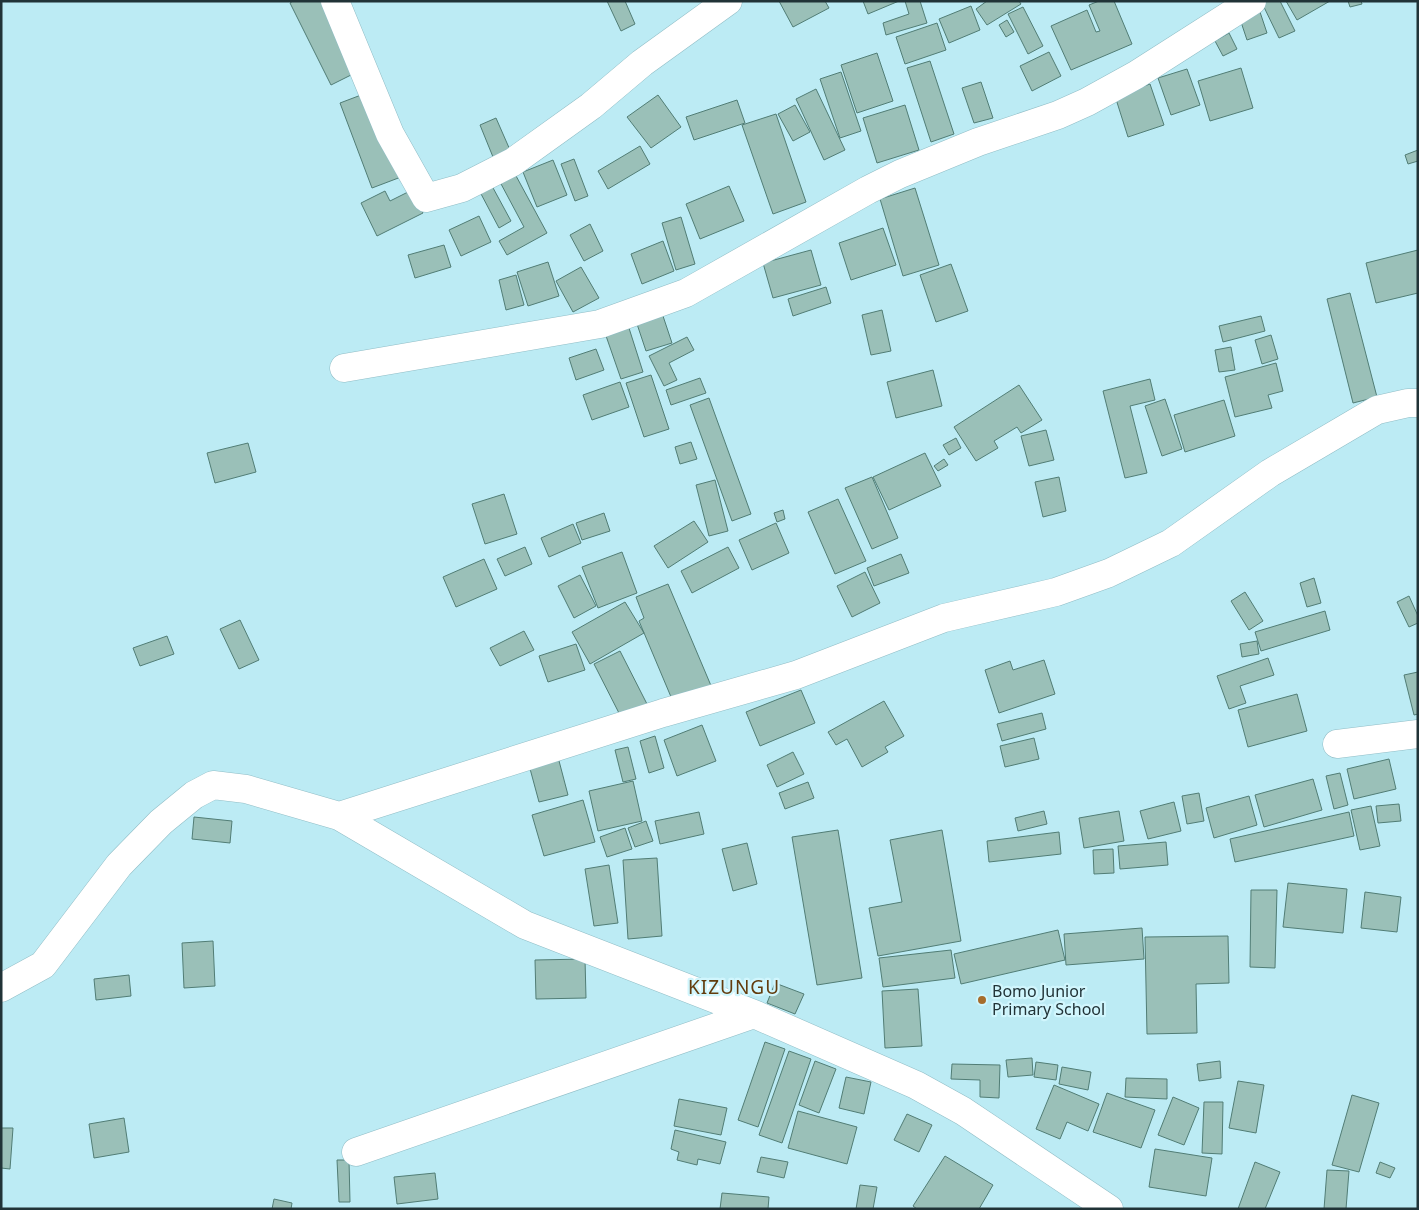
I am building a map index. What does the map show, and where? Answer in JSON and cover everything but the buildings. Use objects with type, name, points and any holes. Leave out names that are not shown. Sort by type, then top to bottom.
[{"type":"street","points":[[335,1],[390,134],[426,198],[462,188],[513,162],[592,106],[642,63],[728,1]]},
{"type":"street","points":[[344,368],[600,324],[661,304],[686,293],[868,190],[900,174],[978,142],[1058,115],[1087,102],[1136,74],[1252,1]]},
{"type":"street","points":[[338,816],[663,713],[796,674],[944,618],[1056,592],[1110,573],[1172,543],[1270,473],[1377,410],[1408,403],[1418,403]]},
{"type":"street","points":[[1337,744],[1418,734]]},
{"type":"street","points":[[1,988],[43,965],[118,865],[161,822],[194,795],[213,784],[246,789],[338,816],[525,925],[754,1014],[916,1085],[963,1111],[1109,1209]]},
{"type":"street","points":[[356,1152],[754,1014]]},
{"type":"place","name":"Bomo Junior Primary School","points":[[982,1000]]},
{"type":"district","name":"KIZUNGU","points":[[734,987]]}]
